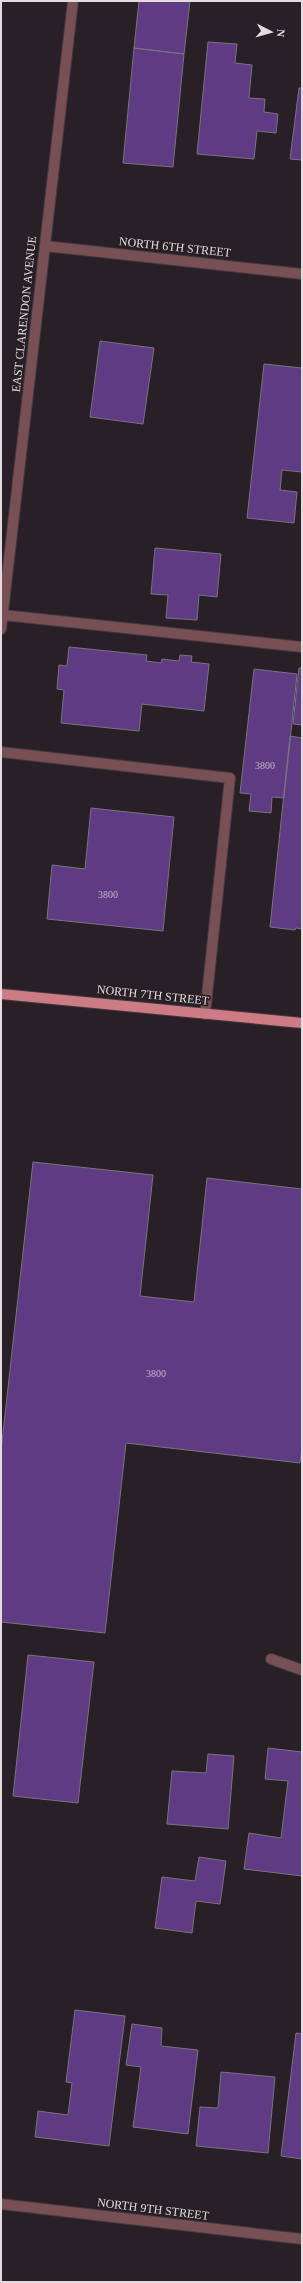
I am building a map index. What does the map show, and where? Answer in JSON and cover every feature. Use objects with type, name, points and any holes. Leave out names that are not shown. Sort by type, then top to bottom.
[{"type":"main road","name":"NORTH 7TH STREET","points":[[1,994],[302,1023]]},
{"type":"street","name":"EAST CLARENDON AVENUE","points":[[1,629],[73,1]]},
{"type":"street","name":"NORTH 6TH STREET","points":[[44,246],[302,274]]},
{"type":"street","points":[[3,615],[302,647]]},
{"type":"street","points":[[1,752],[230,778],[205,1014]]},
{"type":"street","points":[[270,1659],[302,1670]]},
{"type":"street","name":"NORTH 9TH STREET","points":[[1,2204],[302,2239]]},
{"type":"building","points":[[139,1],[190,1],[184,54],[134,48]]},
{"type":"building","points":[[208,42],[237,44],[235,63],[252,65],[249,98],[265,99],[264,112],[278,114],[276,133],[257,131],[254,159],[197,154]]},
{"type":"building","points":[[134,48],[184,54],[173,167],[123,163]]},
{"type":"building","points":[[299,88],[302,88],[302,160],[290,159]]},
{"type":"building","points":[[100,341],[154,348],[143,424],[90,417]]},
{"type":"building","points":[[264,364],[302,368],[302,472],[282,470],[280,490],[297,492],[294,523],[247,518]]},
{"type":"building","points":[[155,548],[221,554],[217,597],[199,595],[197,620],[166,618],[168,595],[151,594]]},
{"type":"building","points":[[69,647],[147,655],[146,661],[161,663],[162,659],[179,661],[180,655],[192,656],[191,662],[209,664],[204,711],[142,704],[139,731],[61,723],[64,690],[57,689],[59,665],[67,666]]},
{"type":"building","points":[[299,668],[302,668],[302,725],[293,724]]},
{"type":"building","points":[[254,669],[297,674],[284,798],[272,797],[271,813],[249,811],[251,794],[240,793]]},
{"type":"building","points":[[290,736],[302,738],[302,929],[296,928],[295,930],[270,927]]},
{"type":"building","points":[[91,808],[174,817],[163,931],[47,919],[52,865],[85,869]]},
{"type":"building","points":[[33,1162],[153,1175],[140,1296],[194,1302],[207,1178],[302,1189],[302,1447],[300,1463],[126,1443],[105,1633],[1,1622],[1,1451]]},
{"type":"building","points":[[28,1655],[94,1662],[78,1803],[13,1796]]},
{"type":"building","points":[[268,1748],[302,1752],[302,1876],[244,1869],[249,1833],[281,1838],[288,1781],[265,1779]]},
{"type":"building","points":[[208,1754],[234,1756],[228,1829],[167,1824],[172,1771],[206,1773]]},
{"type":"building","points":[[199,1857],[226,1861],[220,1904],[196,1901],[192,1933],[155,1928],[162,1877],[195,1881]]},
{"type":"building","points":[[75,2010],[125,2016],[109,2146],[35,2137],[38,2111],[68,2115],[72,2083],[66,2082]]},
{"type":"building","points":[[132,2024],[162,2028],[161,2046],[198,2050],[188,2134],[133,2127],[141,2067],[126,2065]]},
{"type":"building","points":[[296,2033],[302,2034],[302,2159],[281,2156]]},
{"type":"building","points":[[221,2072],[275,2077],[268,2153],[196,2146],[200,2107],[218,2108]]}]
